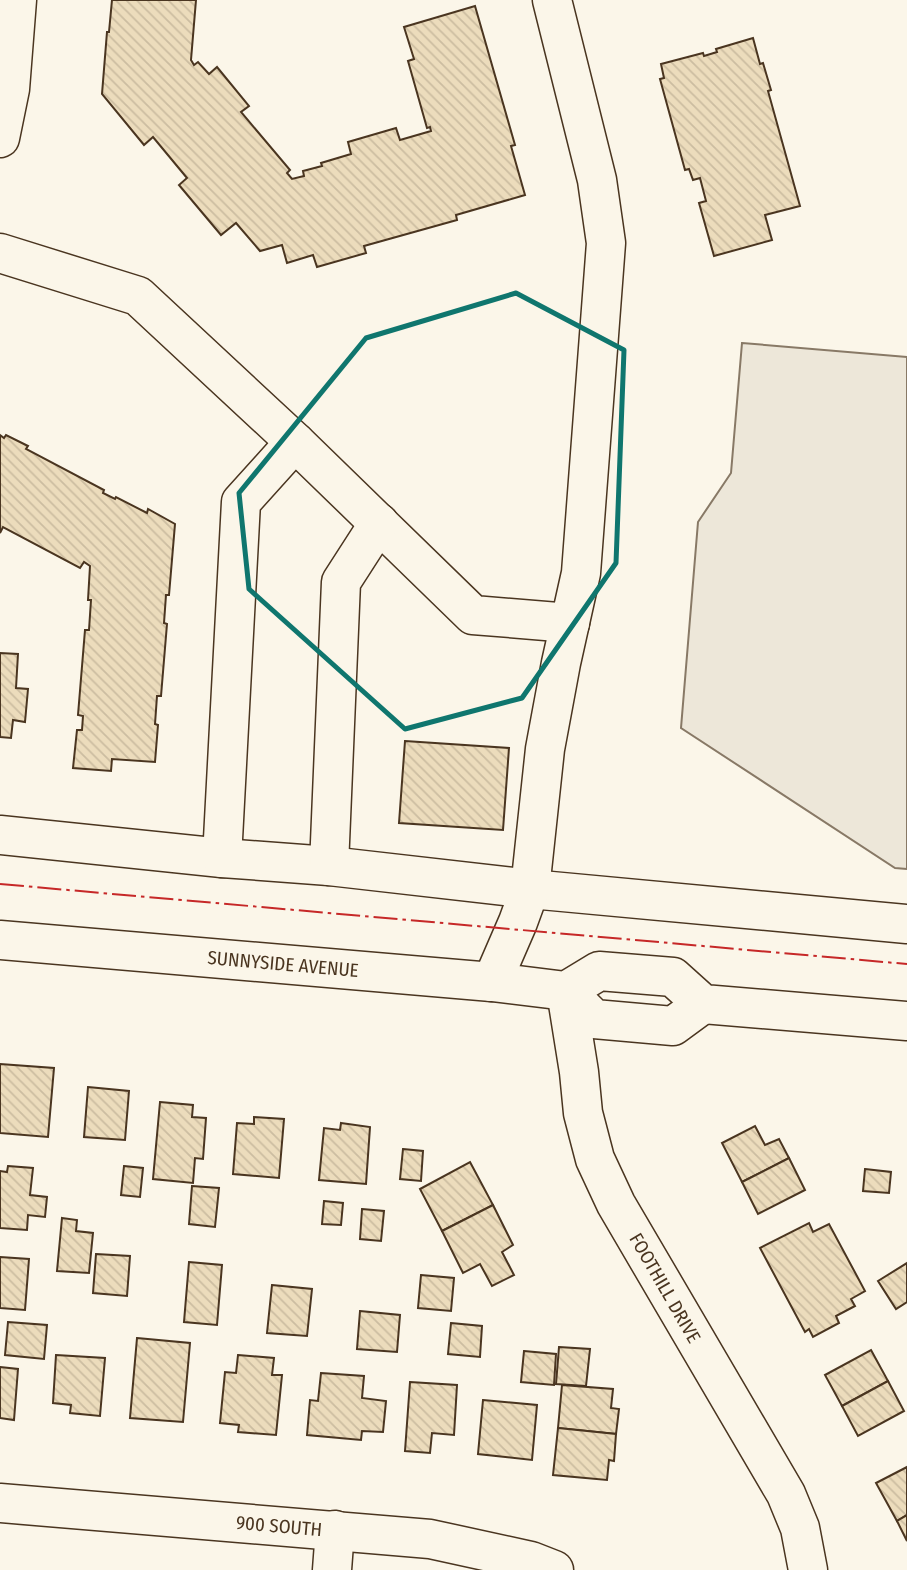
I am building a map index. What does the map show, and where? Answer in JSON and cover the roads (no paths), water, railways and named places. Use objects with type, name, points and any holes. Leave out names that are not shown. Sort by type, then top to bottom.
[{"type":"street","points":[[0,138],[10,89],[17,0]]},
{"type":"street","points":[[492,982],[530,889],[546,740],[581,573],[606,243],[597,180],[552,0]]},
{"type":"street","points":[[0,253],[138,296],[295,442],[473,615],[570,623]]},
{"type":"street","points":[[222,858],[241,502],[295,442]]},
{"type":"street","points":[[329,866],[341,582],[379,523]]},
{"type":"street","points":[[0,835],[907,924]]},
{"type":"street","name":"SUNNYSIDE AVENUE","points":[[0,940],[492,982],[566,991]]},
{"type":"street","points":[[566,991],[599,971],[673,977],[703,1004],[907,1021]]},
{"type":"street","name":"FOOTHILL DRIVE","points":[[566,991],[583,1113],[594,1159],[616,1204],[786,1494],[800,1528],[808,1570]]},
{"type":"street","name":"900 SOUTH","points":[[0,1503],[430,1539],[531,1561],[554,1570]]},
{"type":"street","points":[[332,1570],[335,1531]]}]
